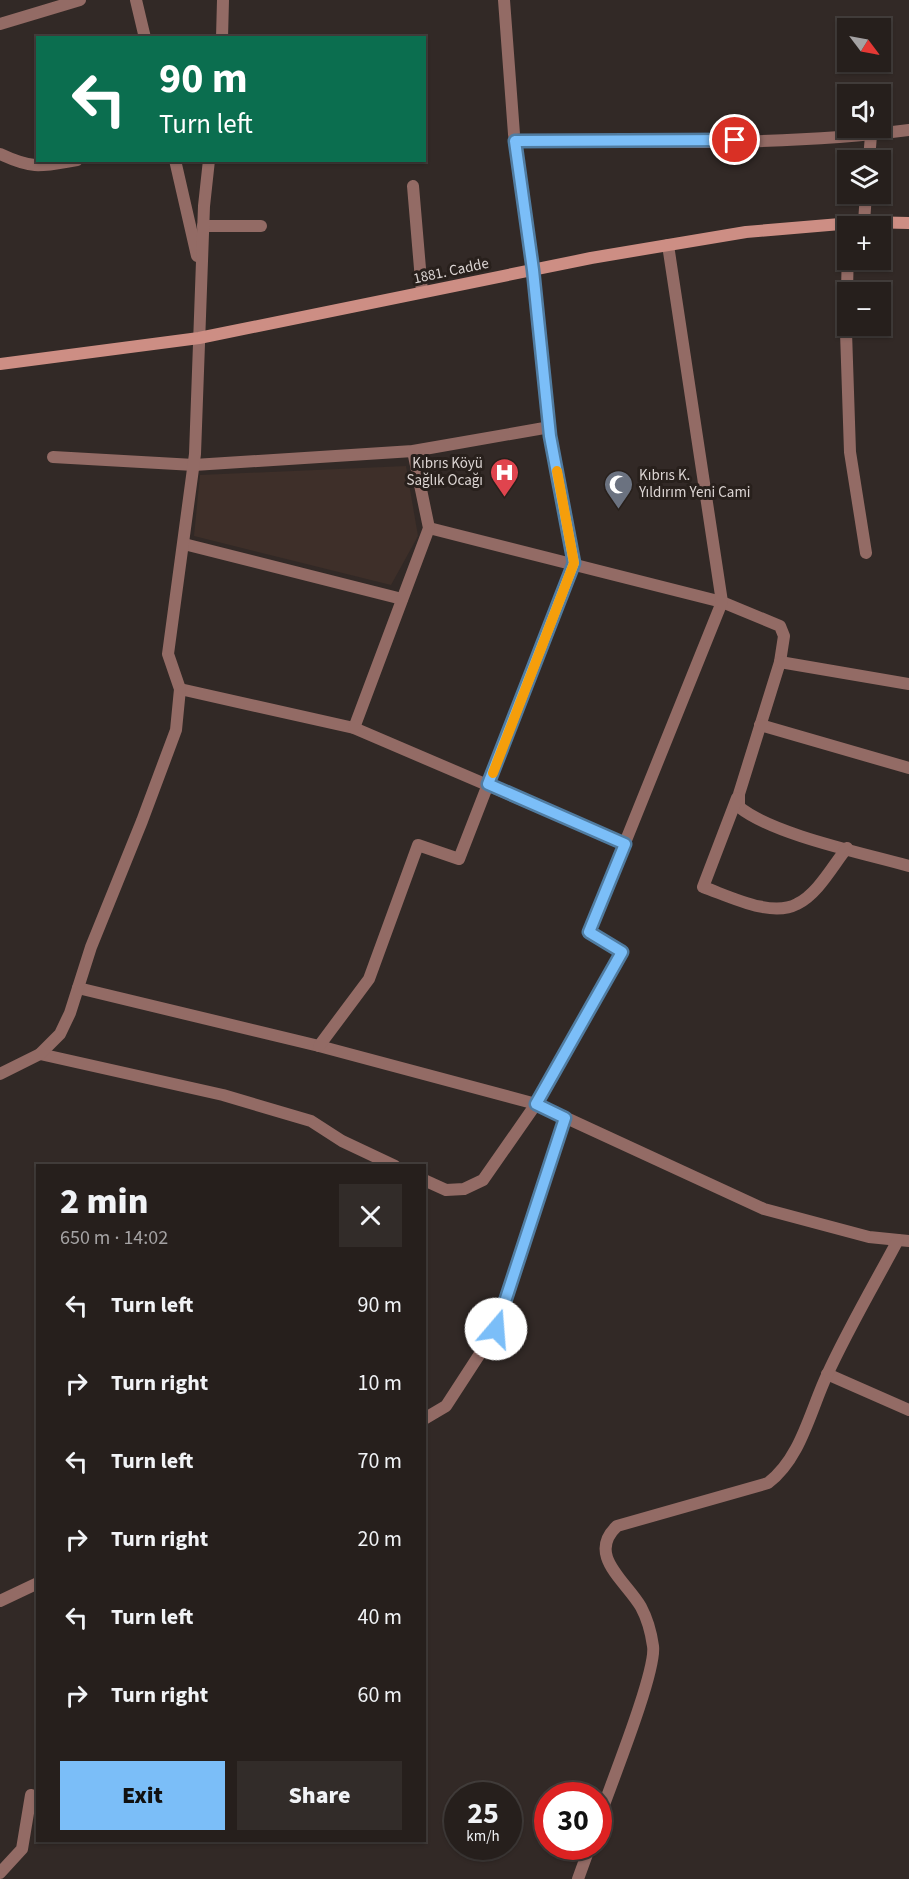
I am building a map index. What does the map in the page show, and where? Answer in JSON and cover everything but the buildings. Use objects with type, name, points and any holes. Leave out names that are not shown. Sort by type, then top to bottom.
[{"type":"street","points":[[0,24],[80,0]]},
{"type":"street","points":[[136,0],[145,36]]},
{"type":"street","points":[[222,36],[223,0]]},
{"type":"street","points":[[319,1046],[369,979],[418,845],[459,859],[574,563],[550,427],[533,270],[515,141],[504,0]]},
{"type":"street","points":[[891,132],[909,130]]},
{"type":"street","points":[[515,141],[735,140],[837,136]]},
{"type":"street","points":[[0,154],[24,165],[39,167],[66,162]]},
{"type":"street","points":[[175,162],[201,271]]},
{"type":"street","points":[[0,1074],[40,1054],[60,1034],[78,988],[90,947],[142,821],[176,730],[180,689],[168,654],[194,465],[203,226],[209,162]]},
{"type":"street","points":[[413,186],[422,292]]},
{"type":"street","name":"1881. Cadde","points":[[891,223],[909,224]]},
{"type":"street","points":[[203,226],[261,226]]},
{"type":"street","name":"1881. Cadde","points":[[0,364],[199,338],[533,270],[746,232],[837,226]]},
{"type":"street","points":[[426,1181],[446,1190],[464,1189],[483,1180],[536,1104],[622,952],[589,932],[722,602],[668,245]]},
{"type":"street","points":[[848,270],[846,333],[850,452],[866,553]]},
{"type":"street","points":[[53,457],[85,456],[194,465],[413,451],[550,427]]},
{"type":"street","points":[[354,728],[429,528],[413,451]]},
{"type":"street","points":[[429,528],[722,602],[780,626],[784,636],[780,663],[739,794],[703,887],[781,909],[799,903],[817,886],[847,848]]},
{"type":"street","points":[[184,544],[402,599]]},
{"type":"street","points":[[780,663],[909,684]]},
{"type":"street","points":[[180,689],[354,728],[625,844]]},
{"type":"street","points":[[760,725],[909,768]]},
{"type":"street","points":[[739,794],[739,807],[752,817],[909,866]]},
{"type":"street","points":[[78,988],[319,1046],[536,1104],[764,1209],[869,1237],[903,1241],[827,1374],[792,1456],[777,1476],[768,1483],[617,1526],[604,1543],[609,1562],[640,1606],[649,1625],[654,1654],[611,1782]]},
{"type":"street","points":[[40,1054],[223,1095],[311,1121],[342,1141],[391,1164]]},
{"type":"street","points":[[426,1418],[446,1406],[496,1329],[565,1118]]},
{"type":"street","points":[[827,1374],[909,1410]]},
{"type":"street","points":[[0,1601],[36,1584]]},
{"type":"street","points":[[0,1873],[22,1849],[31,1795]]},
{"type":"street","points":[[578,1879],[585,1860]]},
{"type":"shaded area","points":[[406,466],[418,536],[391,585],[194,536],[200,475]]},
{"type":"slow traffic","points":[[493,773],[574,563],[557,471]]},
{"type":"place","name":"Kıbrıs Köyü Sağlık Ocağı","points":[[504,498]]},
{"type":"place","name":"Kıbrıs K. Yıldırım Yeni Cami","points":[[618,510]]},
{"type":"route","points":[[496,1329],[565,1118],[536,1104],[622,952],[589,932],[625,844],[488,784],[574,563],[550,436],[533,270],[515,141],[735,140]]}]
